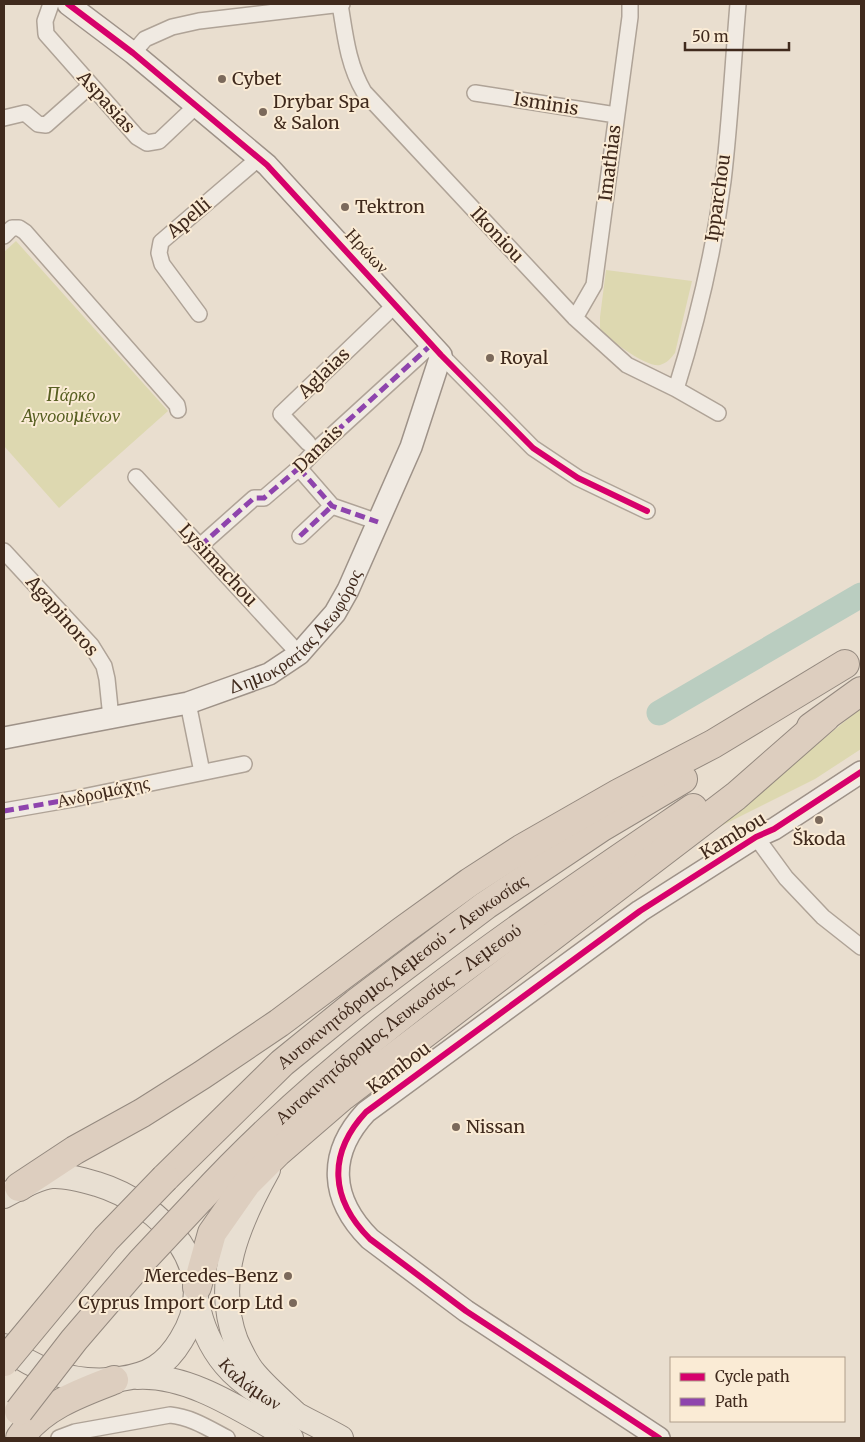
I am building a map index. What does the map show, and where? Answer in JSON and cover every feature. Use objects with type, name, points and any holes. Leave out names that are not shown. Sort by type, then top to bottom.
[{"type":"highway","name":"Αυτοκινητόδρομος Λεμεσού - Λευκωσίας","points":[[4,1362],[106,1239],[282,1062],[486,904],[602,827],[715,760],[853,657]]},
{"type":"highway","points":[[8,1194],[75,1150],[142,1113],[202,1075],[279,1023],[409,926],[520,849],[618,793],[713,744],[853,657]]},
{"type":"highway","name":"Αυτοκινητόδρομος Λευκωσίας - Λεμεσού","points":[[12,1422],[86,1326],[141,1262],[287,1111],[365,1045],[448,979],[616,860],[825,718],[861,691]]},
{"type":"highway","points":[[196,1292],[212,1232],[248,1183],[277,1153],[343,1096],[736,796],[825,718]]},
{"type":"highway","points":[[20,1438],[36,1420],[55,1407],[71,1398],[122,1378]]},
{"type":"main road","points":[[277,1153],[256,1191],[232,1249],[227,1302],[232,1329],[254,1374],[294,1412]]},
{"type":"main road","name":"Καλάμων","points":[[8,1194],[52,1176],[83,1180],[113,1189],[137,1201],[168,1227],[189,1259],[200,1319],[225,1364],[239,1379],[264,1396],[341,1438]]},
{"type":"main road","points":[[122,1378],[149,1372],[161,1365],[172,1355],[190,1326],[196,1292]]},
{"type":"main road","name":"Καλάμων","points":[[4,1346],[22,1360],[44,1371],[62,1376],[89,1380],[153,1377],[184,1383],[207,1393],[291,1438]]},
{"type":"street","name":"Aspasias","points":[[51,4],[45,21],[46,34],[137,137],[147,143],[159,141],[196,106]]},
{"type":"street","name":"Ηρώων","points":[[68,4],[133,53],[267,165],[436,350],[533,448],[578,478],[647,511]]},
{"type":"street","points":[[133,53],[145,39],[172,27],[199,21],[341,4]]},
{"type":"street","name":"Ikoniou","points":[[341,4],[349,60],[356,79],[364,92],[575,318],[627,366],[676,389],[718,413]]},
{"type":"street","name":"Imathias","points":[[575,318],[594,285],[630,17],[630,4]]},
{"type":"street","name":"Ipparchou","points":[[676,389],[706,276],[722,182],[738,4]]},
{"type":"street","points":[[4,118],[25,113],[38,124],[46,125],[92,85]]},
{"type":"street","name":"Isminis","points":[[475,93],[616,114]]},
{"type":"street","name":"Apelli","points":[[199,314],[162,264],[159,253],[161,242],[259,158]]},
{"type":"street","points":[[4,236],[12,228],[19,228],[25,232],[177,406],[178,410]]},
{"type":"street","name":"Aglaias","points":[[308,443],[280,414],[396,305]]},
{"type":"street","name":"Danais","points":[[200,546],[254,498],[264,498],[299,468],[317,449],[436,350]]},
{"type":"street","name":"Δημοκρατίας Λεωφόρος","points":[[4,738],[188,703],[269,674],[299,654],[335,613],[348,590],[411,447],[436,350]]},
{"type":"street","points":[[299,468],[332,506],[378,522]]},
{"type":"street","name":"Lysimachou","points":[[136,477],[299,654]]},
{"type":"street","points":[[300,536],[332,506]]},
{"type":"street","name":"Agapinoros","points":[[4,551],[90,645],[104,666],[108,679],[111,718]]},
{"type":"street","points":[[188,703],[202,772]]},
{"type":"street","name":"Kambou","points":[[756,837],[773,819],[861,762]]},
{"type":"street","name":"Ανδρομάχης","points":[[4,811],[244,764]]},
{"type":"street","name":"Kambou","points":[[659,1438],[466,1311],[370,1239],[349,1214],[343,1199],[338,1173],[343,1146],[355,1123],[366,1112],[640,911],[756,837],[774,829],[861,772]]},
{"type":"street","points":[[756,837],[792,885],[823,917],[861,947]]},
{"type":"street","points":[[58,1438],[75,1432],[170,1416],[194,1421],[227,1438]]},
{"type":"green space","name":"Πάρκο Αγνοουμένων","points":[[16,241],[168,411],[59,508],[4,446],[4,252]]},
{"type":"green space","points":[[606,270],[692,281],[675,353],[665,363],[654,365],[647,363],[604,335],[600,328],[600,317]]},
{"type":"green space","points":[[861,708],[861,749],[815,779],[713,830]]},
{"type":"waterway","points":[[659,713],[861,595]]},
{"type":"marked path","points":[[200,546],[254,498],[264,498],[299,468],[317,449],[431,345]]},
{"type":"marked path","points":[[299,468],[332,506],[378,522]]},
{"type":"marked path","points":[[300,536],[332,506]]},
{"type":"marked path","points":[[4,811],[73,799]]},
{"type":"cycle path","points":[[68,4],[133,53],[267,165],[441,355],[533,448],[578,478],[647,511]]},
{"type":"cycle path","points":[[659,1438],[466,1311],[370,1239],[357,1224],[347,1208],[338,1176],[340,1160],[353,1128],[366,1112],[640,911],[756,837],[774,829],[861,772]]},
{"type":"place","name":"Cybet","points":[[222,79]]},
{"type":"place","name":"Drybar Spa & Salon","points":[[263,112]]},
{"type":"place","name":"Tektron","points":[[345,207]]},
{"type":"place","name":"Royal","points":[[490,358]]},
{"type":"place","name":"Škoda","points":[[819,820]]},
{"type":"place","name":"Nissan","points":[[456,1127]]},
{"type":"place","name":"Mercedes-Benz","points":[[288,1276]]},
{"type":"place","name":"Cyprus Import Corp Ltd","points":[[293,1303]]}]
